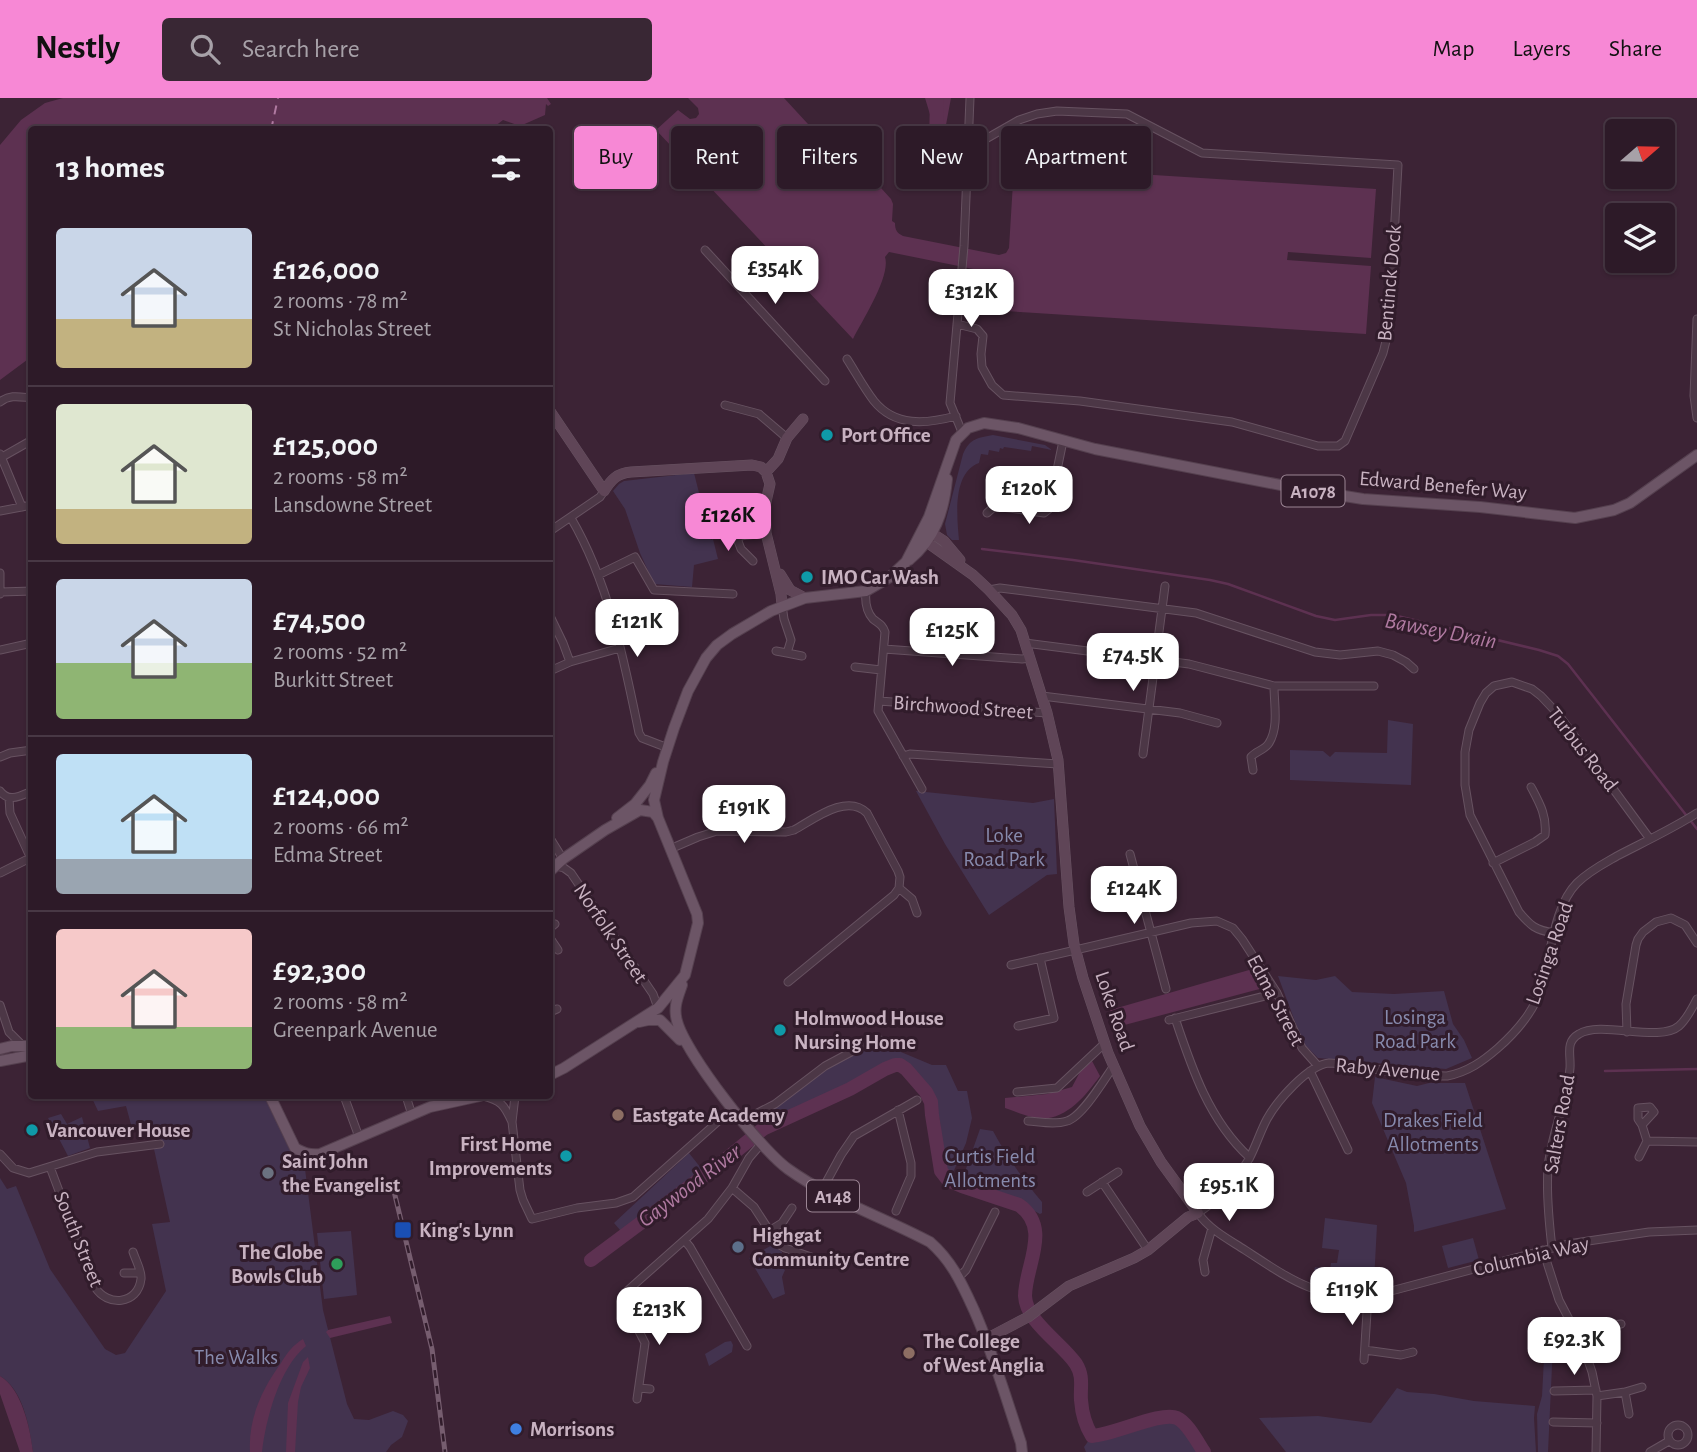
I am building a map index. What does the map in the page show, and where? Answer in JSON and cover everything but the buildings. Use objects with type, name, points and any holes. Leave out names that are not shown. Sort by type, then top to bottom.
[{"type":"main road","name":"Edward Benefer Way","points":[[962,432],[975,425],[992,423],[1096,449],[1338,495],[1480,506],[1575,517],[1614,510],[1630,503],[1697,455]]},
{"type":"main road","points":[[658,818],[655,795],[663,762],[688,691],[706,658],[732,634],[782,605],[805,598],[866,590],[890,577],[906,562],[926,535],[953,448],[962,432]]},
{"type":"main road","points":[[556,866],[604,830],[640,797],[663,762]]},
{"type":"main road","points":[[604,830],[640,810],[653,812],[658,818]]},
{"type":"main road","name":"A148","points":[[658,818],[697,914],[698,923],[677,998],[676,1018],[682,1036],[732,1109],[786,1168],[822,1190],[914,1233],[939,1250],[959,1277],[986,1339],[1022,1452]]},
{"type":"main road","name":"A148","points":[[553,1074],[658,1007],[685,975]]},
{"type":"main road","name":"A148","points":[[631,1024],[660,1020],[694,1055]]},
{"type":"main road","points":[[0,1049],[27,1046]]},
{"type":"main road","points":[[0,1060],[28,1056]]},
{"type":"main road","points":[[271,1099],[295,1148],[310,1154],[320,1154],[430,1107],[467,1099]]},
{"type":"street","points":[[969,126],[970,98]]},
{"type":"street","name":"Bentinck Dock","points":[[957,324],[977,329],[983,336],[982,367],[992,385],[1003,395],[1115,406],[1232,422],[1318,446],[1338,446],[1345,441],[1382,353],[1389,329],[1398,165],[1202,153],[1127,114],[1057,111],[1037,114],[1019,120],[987,138]]},
{"type":"street","points":[[962,432],[950,403],[966,189]]},
{"type":"street","points":[[705,250],[825,382]]},
{"type":"street","points":[[1697,320],[1694,397],[1697,418]]},
{"type":"street","points":[[846,359],[875,401],[886,412],[899,419],[921,423],[956,416]]},
{"type":"street","points":[[0,402],[11,396],[28,398]]},
{"type":"street","points":[[725,405],[760,414],[787,438]]},
{"type":"street","points":[[553,416],[604,491]]},
{"type":"street","points":[[766,472],[778,459],[787,438],[803,419]]},
{"type":"street","points":[[995,506],[1041,514],[1048,510],[1063,441]]},
{"type":"street","points":[[22,507],[1,455],[28,442]]},
{"type":"street","points":[[553,529],[600,498],[613,478],[624,472],[751,465],[761,467],[770,484],[765,506],[766,533],[791,640],[787,653]]},
{"type":"street","points":[[590,473],[613,478]]},
{"type":"street","points":[[994,479],[992,494],[995,506]]},
{"type":"street","points":[[0,511],[28,506]]},
{"type":"street","points":[[987,513],[995,506]]},
{"type":"street","points":[[752,516],[738,519],[737,524],[741,549],[753,561]]},
{"type":"street","points":[[571,518],[598,575],[620,648],[639,733],[642,738],[668,748]]},
{"type":"street","points":[[738,535],[766,533]]},
{"type":"street","name":"Loke Road","points":[[926,535],[944,541],[1012,615],[1026,642],[1048,713],[1058,764],[1069,908],[1076,951],[1104,1043],[1140,1126],[1161,1162],[1198,1213]]},
{"type":"street","points":[[598,575],[635,557],[654,590],[733,594]]},
{"type":"street","points":[[774,564],[787,587],[805,598]]},
{"type":"street","points":[[0,573],[0,593],[28,591]]},
{"type":"street","points":[[1143,754],[1165,586]]},
{"type":"street","points":[[989,590],[1000,588],[1196,613],[1315,652],[1340,655],[1378,651],[1393,654],[1414,669]]},
{"type":"street","points":[[866,590],[865,601],[870,615],[884,628],[879,714],[922,789]]},
{"type":"street","points":[[553,622],[570,662]]},
{"type":"street","points":[[1026,642],[1189,664],[1271,686],[1374,686]]},
{"type":"street","points":[[0,650],[28,644]]},
{"type":"street","points":[[553,670],[620,648]]},
{"type":"street","points":[[884,649],[1030,658]]},
{"type":"street","points":[[776,651],[802,656]]},
{"type":"street","points":[[1406,662],[1413,654]]},
{"type":"street","points":[[855,667],[881,670]]},
{"type":"street","name":"Turbus Road","points":[[1554,933],[1530,925],[1519,912],[1470,815],[1465,785],[1465,752],[1469,730],[1486,693],[1494,686],[1512,682],[1532,689],[1558,714],[1650,839]]},
{"type":"street","points":[[1270,712],[1271,686]]},
{"type":"street","points":[[1253,770],[1251,757],[1269,744],[1275,721],[1271,686]]},
{"type":"street","points":[[1042,696],[1180,713],[1217,723]]},
{"type":"street","name":"Birchwood Street","points":[[879,701],[1048,713]]},
{"type":"street","points":[[0,757],[28,750]]},
{"type":"street","points":[[903,756],[910,754],[1058,764]]},
{"type":"street","points":[[1493,863],[1545,835],[1543,808],[1531,788]]},
{"type":"street","points":[[0,793],[9,798],[28,793]]},
{"type":"street","points":[[9,798],[10,813],[28,852]]},
{"type":"street","points":[[670,849],[716,831],[786,832],[841,805],[862,808],[871,819],[898,871],[899,888],[788,982]]},
{"type":"street","name":"Losinga Road","points":[[1482,1062],[1515,1033],[1541,990],[1554,933],[1565,902],[1575,885],[1591,871],[1697,813]]},
{"type":"street","points":[[1130,854],[1166,989]]},
{"type":"street","points":[[0,873],[28,859]]},
{"type":"street","name":"Norfolk Street","points":[[556,866],[571,873],[653,994],[658,1007]]},
{"type":"street","points":[[899,888],[912,899],[917,913]]},
{"type":"street","points":[[1697,943],[1685,925],[1671,918],[1656,922],[1643,932],[1636,945],[1626,1004],[1627,1032],[1672,1030],[1684,1020],[1697,999]]},
{"type":"street","name":"Edma Street","points":[[1010,965],[1191,923],[1217,921],[1233,928],[1277,993],[1301,1048],[1314,1068],[1348,1150]]},
{"type":"street","points":[[553,942],[558,950]]},
{"type":"street","points":[[1018,1026],[1055,1018],[1040,958]]},
{"type":"street","points":[[1250,1157],[1234,1142],[1208,1104],[1172,1019],[1277,993]]},
{"type":"street","points":[[0,1007],[0,1032]]},
{"type":"street","points":[[0,1007],[9,1032],[27,1046]]},
{"type":"street","name":"Salters Road","points":[[1552,1248],[1548,1169],[1570,1067],[1571,1042],[1581,1032],[1589,1030],[1627,1032]]},
{"type":"street","points":[[742,1121],[775,1104],[825,1066],[866,1044],[880,1040]]},
{"type":"street","points":[[1017,1092],[1057,1088],[1104,1043]]},
{"type":"street","name":"Raby Avenue","points":[[1198,1213],[1213,1203],[1238,1174],[1250,1157],[1267,1119],[1279,1101],[1314,1068],[1328,1063],[1447,1076],[1459,1074],[1482,1062]]},
{"type":"street","points":[[1028,1121],[1065,1122],[1077,1117],[1113,1067]]},
{"type":"street","points":[[345,1099],[359,1138]]},
{"type":"street","points":[[407,1099],[412,1115]]},
{"type":"street","points":[[490,1099],[505,1107],[512,1122]]},
{"type":"street","points":[[515,1099],[512,1122],[520,1190],[532,1219],[627,1200],[732,1109]]},
{"type":"street","points":[[822,1190],[854,1136],[917,1100]]},
{"type":"street","points":[[896,1211],[911,1176],[911,1163],[898,1110]]},
{"type":"street","points":[[1639,1157],[1647,1141],[1642,1125]]},
{"type":"street","points":[[1647,1141],[1697,1142]]},
{"type":"street","points":[[1677,1153],[1678,1142]]},
{"type":"street","points":[[0,1154],[8,1164],[19,1171],[33,1172],[97,1152],[147,1143],[160,1144]]},
{"type":"street","points":[[637,1399],[645,1343],[626,1306],[625,1296],[631,1287],[708,1219],[762,1143]]},
{"type":"street","name":"South Street","points":[[50,1167],[98,1291],[108,1299],[117,1301],[132,1295],[141,1280],[140,1273],[124,1273]]},
{"type":"street","points":[[1087,1192],[1118,1172]]},
{"type":"street","points":[[1102,1182],[1148,1250]]},
{"type":"street","points":[[732,1188],[754,1208],[781,1247],[811,1256]]},
{"type":"street","points":[[769,1231],[782,1223],[792,1208]]},
{"type":"street","points":[[959,1277],[966,1270],[995,1212]]},
{"type":"street","points":[[986,1339],[1028,1317],[1069,1286],[1148,1250],[1188,1217],[1198,1213]]},
{"type":"street","name":"Columbia Way","points":[[1198,1213],[1212,1228],[1299,1284],[1313,1290],[1351,1297],[1376,1296],[1552,1248],[1649,1232],[1697,1230]]},
{"type":"street","points":[[1205,1272],[1203,1260],[1212,1228]]},
{"type":"street","points":[[685,1241],[747,1346]]},
{"type":"street","points":[[1543,1250],[1559,1300],[1589,1362],[1596,1393],[1597,1452]]},
{"type":"street","points":[[133,1252],[140,1273]]},
{"type":"street","points":[[1364,1360],[1368,1296]]},
{"type":"street","points":[[1578,1335],[1595,1327],[1621,1324]]},
{"type":"street","points":[[1609,1325],[1611,1336]]},
{"type":"street","points":[[734,1341],[742,1336]]},
{"type":"street","points":[[1365,1350],[1401,1355],[1413,1352]]},
{"type":"street","points":[[1554,1391],[1625,1392],[1642,1387]]},
{"type":"street","points":[[639,1388],[650,1389]]},
{"type":"street","points":[[1625,1392],[1629,1414]]},
{"type":"street","points":[[1553,1422],[1597,1423]]},
{"type":"street","points":[[1650,1452],[1671,1446]]},
{"type":"green space","points":[[993,435],[1045,445],[1052,450],[1032,446],[1031,451],[1004,447],[1000,448],[999,452],[989,450],[988,455],[981,454],[979,463],[970,468],[960,486],[957,508],[959,540],[952,540],[947,535],[945,524],[963,454],[972,442]]},
{"type":"green space","points":[[694,473],[718,559],[694,565],[692,587],[654,584],[625,509],[613,491],[624,481]]},
{"type":"green space","points":[[1388,720],[1413,724],[1411,785],[1290,780],[1290,750],[1323,751],[1330,757],[1335,752],[1387,753]]},
{"type":"green space","name":"Loke Road Park","points":[[916,791],[1033,803],[1054,799],[1057,874],[1047,875],[989,915]]},
{"type":"green space","name":"Losinga Road Park","points":[[1278,976],[1316,980],[1335,976],[1352,992],[1394,994],[1444,991],[1453,1024],[1472,1058],[1446,1069],[1318,1058],[1303,1043]]},
{"type":"green space","points":[[897,1039],[901,1052],[932,1065],[946,1065],[958,1091],[967,1091],[972,1118],[966,1143],[952,1175],[943,1171],[936,1103],[932,1094],[903,1063],[896,1062],[877,1069],[846,1087],[761,1126],[754,1117],[850,1055]]},
{"type":"green space","name":"Drakes Field Allotments","points":[[1375,1077],[1417,1086],[1429,1083],[1465,1083],[1506,1209],[1414,1232],[1406,1183],[1372,1103]]},
{"type":"green space","name":"The Walks","points":[[92,1099],[265,1099],[292,1154],[304,1161],[323,1310],[347,1404],[354,1419],[369,1420],[393,1411],[403,1415],[408,1421],[402,1437],[386,1452],[33,1452],[20,1400],[0,1376],[0,1178],[7,1189],[16,1186],[50,1269],[105,1349],[116,1355],[125,1353],[166,1291],[152,1224],[170,1222],[154,1149],[163,1146],[158,1125],[146,1125],[133,1132],[126,1106],[98,1111]]},
{"type":"green space","points":[[61,1114],[67,1124],[82,1117],[90,1148],[68,1156],[48,1118]]},
{"type":"green space","name":"Curtis Field Allotments","points":[[980,1129],[993,1131],[1042,1202],[1042,1213],[962,1180]]},
{"type":"green space","points":[[689,1153],[708,1177],[626,1237],[614,1223]]},
{"type":"green space","points":[[1325,1218],[1377,1225],[1374,1282],[1365,1275],[1314,1270],[1315,1267],[1330,1269],[1331,1263],[1337,1263],[1339,1250],[1322,1248]]},
{"type":"green space","name":"The Globe Bowls Club","points":[[351,1231],[357,1295],[324,1299],[317,1233]]},
{"type":"green space","points":[[1473,1238],[1479,1260],[1448,1268],[1442,1246]]},
{"type":"green space","points":[[772,1245],[782,1252],[782,1268],[785,1270],[782,1277],[785,1294],[773,1299],[749,1258]]},
{"type":"green space","points":[[1551,1331],[1553,1345],[1548,1452],[1538,1452],[1537,1414],[1542,1396],[1545,1339]]},
{"type":"green space","points":[[731,1341],[732,1352],[709,1366],[705,1354]]},
{"type":"green space","points":[[1397,1388],[1407,1392],[1474,1401],[1535,1406],[1536,1452],[1286,1452],[1259,1418],[1318,1416],[1371,1423]]},
{"type":"green space","points":[[1165,1416],[1179,1418],[1204,1452],[1086,1452],[1084,1447],[1092,1436],[1104,1435]]},
{"type":"shaded area","points":[[63,98],[547,98],[551,104],[546,104],[545,115],[520,126],[503,120],[495,126],[28,126],[28,359],[0,380],[0,145],[21,120],[45,103]]},
{"type":"shaded area","points":[[688,98],[784,98],[810,126],[777,126],[777,189],[882,189],[893,204],[892,221],[899,234],[999,255],[1006,253],[1009,248],[1013,189],[1151,189],[1151,175],[1376,189],[1371,258],[1288,252],[1287,260],[1371,266],[1366,334],[1005,311],[1007,281],[1003,275],[889,252],[885,257],[886,265],[880,286],[853,339],[712,189],[763,189],[763,126],[671,126],[671,146],[657,131],[678,110],[690,119],[699,114],[698,108]]},
{"type":"shaded area","points":[[925,98],[951,98],[946,126],[934,126]]},
{"type":"shaded area","points":[[1256,968],[1267,987],[1117,1027],[1110,1010]]},
{"type":"shaded area","points":[[1092,1061],[1100,1076],[1079,1101],[1062,1113],[1043,1118],[1005,1108],[1005,1098],[1047,1094],[1072,1087],[1081,1070]]},
{"type":"shaded area","points":[[390,1316],[392,1323],[330,1338],[326,1332],[328,1330]]},
{"type":"shaded area","points":[[303,1339],[306,1346],[288,1367],[275,1395],[262,1452],[250,1452],[251,1428],[262,1394],[288,1353]]},
{"type":"shaded area","points":[[308,1357],[310,1368],[301,1387],[298,1402],[295,1452],[286,1452],[288,1403],[303,1362]]},
{"type":"shaded area","points":[[0,1376],[8,1382],[19,1399],[27,1421],[33,1452],[20,1452],[0,1394]]},
{"type":"waterway","points":[[936,126],[937,98]]},
{"type":"waterway","name":"Bawsey Drain","points":[[982,549],[1210,580],[1316,616],[1335,620],[1393,615],[1558,656],[1568,664],[1697,829]]},
{"type":"waterway","name":"Gaywood River","points":[[591,1260],[763,1129],[850,1089],[885,1069],[900,1065],[926,1092],[931,1102],[941,1171],[948,1180],[1019,1205],[1029,1214],[1035,1236],[1026,1284],[1027,1306],[1031,1315],[1076,1364],[1081,1378],[1083,1415],[1092,1436],[1170,1417],[1185,1424],[1204,1452]]},
{"type":"waterway","points":[[1605,1071],[1697,1069]]},
{"type":"ferry route","points":[[272,126],[278,98]]},
{"type":"railway","points":[[392,1183],[432,1349],[445,1452]]},
{"type":"place","name":"Port Office","points":[[827,435]]},
{"type":"place","name":"IMO Car Wash","points":[[807,577]]},
{"type":"place","name":"Holmwood House Nursing Home","points":[[780,1030]]},
{"type":"place","name":"Eastgate Academy","points":[[618,1115]]},
{"type":"place","name":"Vancouver House","points":[[32,1130]]},
{"type":"place","name":"First Home Improvements","points":[[566,1156]]},
{"type":"place","name":"Saint John the Evangelist","points":[[268,1173]]},
{"type":"place","name":"King's Lynn","points":[[403,1230]]},
{"type":"place","name":"Highgat Community Centre","points":[[738,1247]]},
{"type":"place","name":"The Globe Bowls Club","points":[[337,1264]]},
{"type":"place","name":"The College of West Anglia","points":[[909,1353]]},
{"type":"place","name":"Morrisons","points":[[516,1429]]}]
